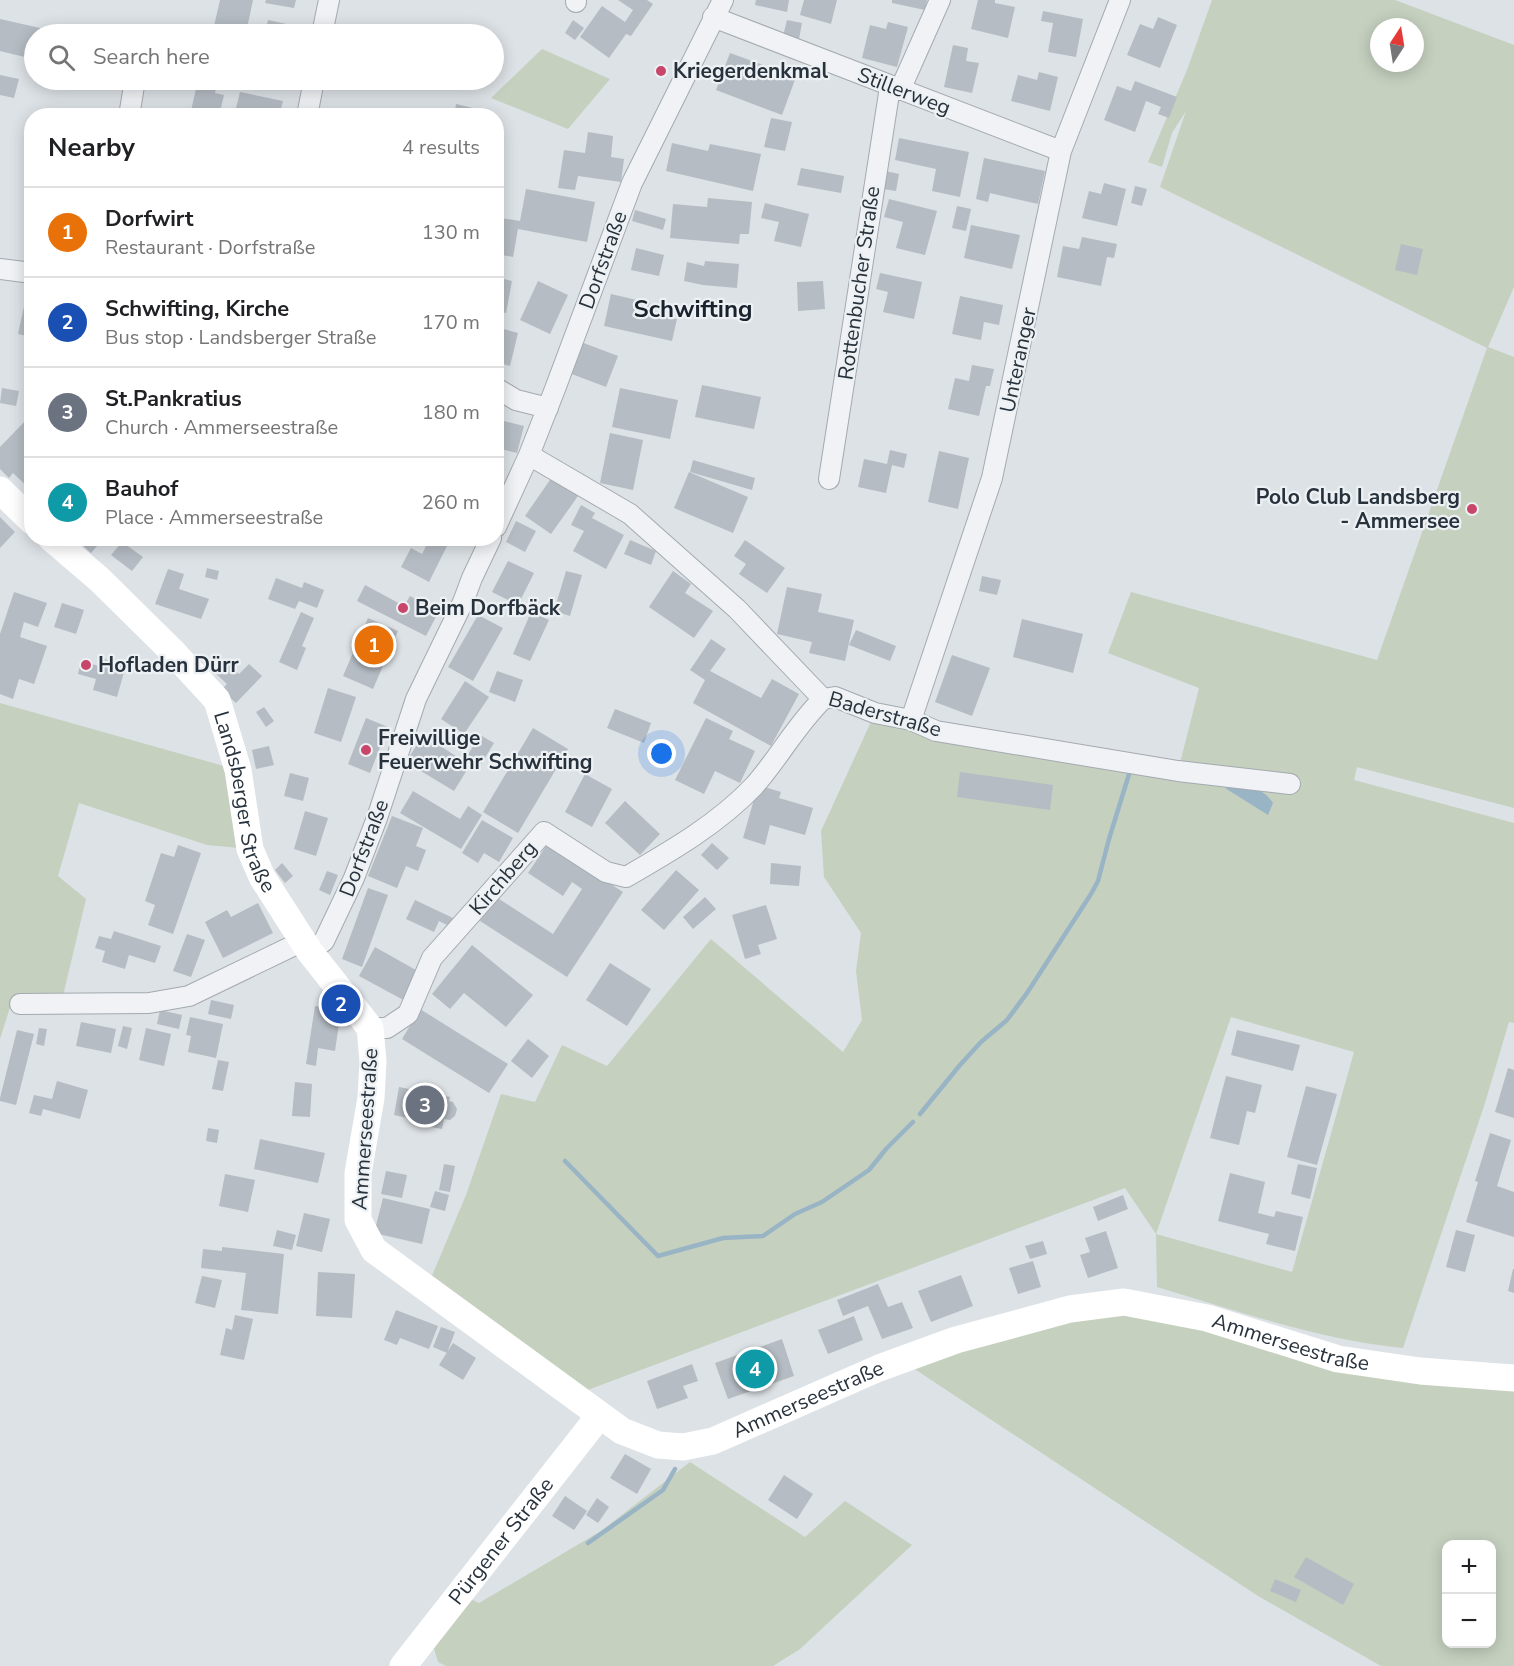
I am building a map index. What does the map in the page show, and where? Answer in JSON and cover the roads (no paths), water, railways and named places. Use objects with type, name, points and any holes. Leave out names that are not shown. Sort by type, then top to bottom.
[{"type":"street","points":[[324,24],[329,0]]},
{"type":"street","name":"Dorfstraße","points":[[504,510],[548,408],[632,183],[723,0]]},
{"type":"street","name":"Rottenbucher Straße","points":[[829,479],[895,88],[940,0]]},
{"type":"street","name":"Unteranger","points":[[912,720],[992,478],[1061,151],[1120,0]]},
{"type":"street","name":"Stillerweg","points":[[713,17],[1061,151]]},
{"type":"street","points":[[130,108],[133,90]]},
{"type":"street","points":[[309,108],[312,90]]},
{"type":"street","points":[[0,269],[24,272]]},
{"type":"street","points":[[504,393],[516,400],[548,408]]},
{"type":"street","name":"Baderstraße","points":[[529,455],[630,514],[737,609],[824,699],[835,697],[875,713],[912,720],[936,730],[1179,771],[1290,783]]},
{"type":"street","points":[[0,490],[24,513]]},
{"type":"street","name":"Landsberger Straße","points":[[60,546],[104,584],[171,650],[217,700],[238,770],[250,849],[262,877],[306,946],[370,1028]]},
{"type":"street","name":"Dorfstraße","points":[[306,946],[324,941],[354,878],[377,818],[416,699],[464,602],[486,546]]},
{"type":"street","name":"Kirchberg","points":[[370,1028],[387,1028],[408,1014],[432,958],[544,832],[606,872],[626,877],[706,828],[730,808],[755,785],[808,713],[824,699]]},
{"type":"street","points":[[20,1004],[149,1003],[189,996],[306,946]]},
{"type":"street","name":"Ammerseestraße","points":[[370,1028],[374,1061],[372,1088],[358,1173],[358,1220],[374,1250],[622,1431],[658,1445],[683,1448],[713,1441],[879,1368],[956,1340],[1070,1309],[1124,1302],[1207,1318],[1338,1359],[1420,1371],[1514,1378]]},
{"type":"street","name":"Pürgener Straße","points":[[403,1666],[600,1415]]},
{"type":"water","points":[[1225,788],[1252,788],[1263,793],[1273,803],[1268,815]]},
{"type":"waterway","points":[[920,1114],[981,1042],[1007,1020],[1091,894],[1098,881],[1130,771]]},
{"type":"waterway","points":[[565,1161],[658,1256],[723,1238],[763,1236],[795,1214],[822,1202],[869,1170],[913,1122]]},
{"type":"waterway","points":[[588,1543],[663,1490],[675,1469]]},
{"type":"place","name":"Kriegerdenkmal","points":[[661,71]]},
{"type":"place","name":"Polo Club Landsberg - Ammersee","points":[[1472,509]]},
{"type":"place","name":"Beim Dorfbäck","points":[[403,608]]},
{"type":"place","name":"Dorfwirt","points":[[374,645]]},
{"type":"place","name":"Hofladen Dürr","points":[[86,665]]},
{"type":"place","name":"Freiwillige Feuerwehr Schwifting","points":[[366,750]]},
{"type":"place","name":"Schwifting, Kirche","points":[[341,1004]]},
{"type":"place","name":"St.Pankratius","points":[[425,1105]]},
{"type":"place","name":"Bauhof","points":[[755,1369]]},
{"type":"district","name":"Schwifting","points":[[693,309]]}]
